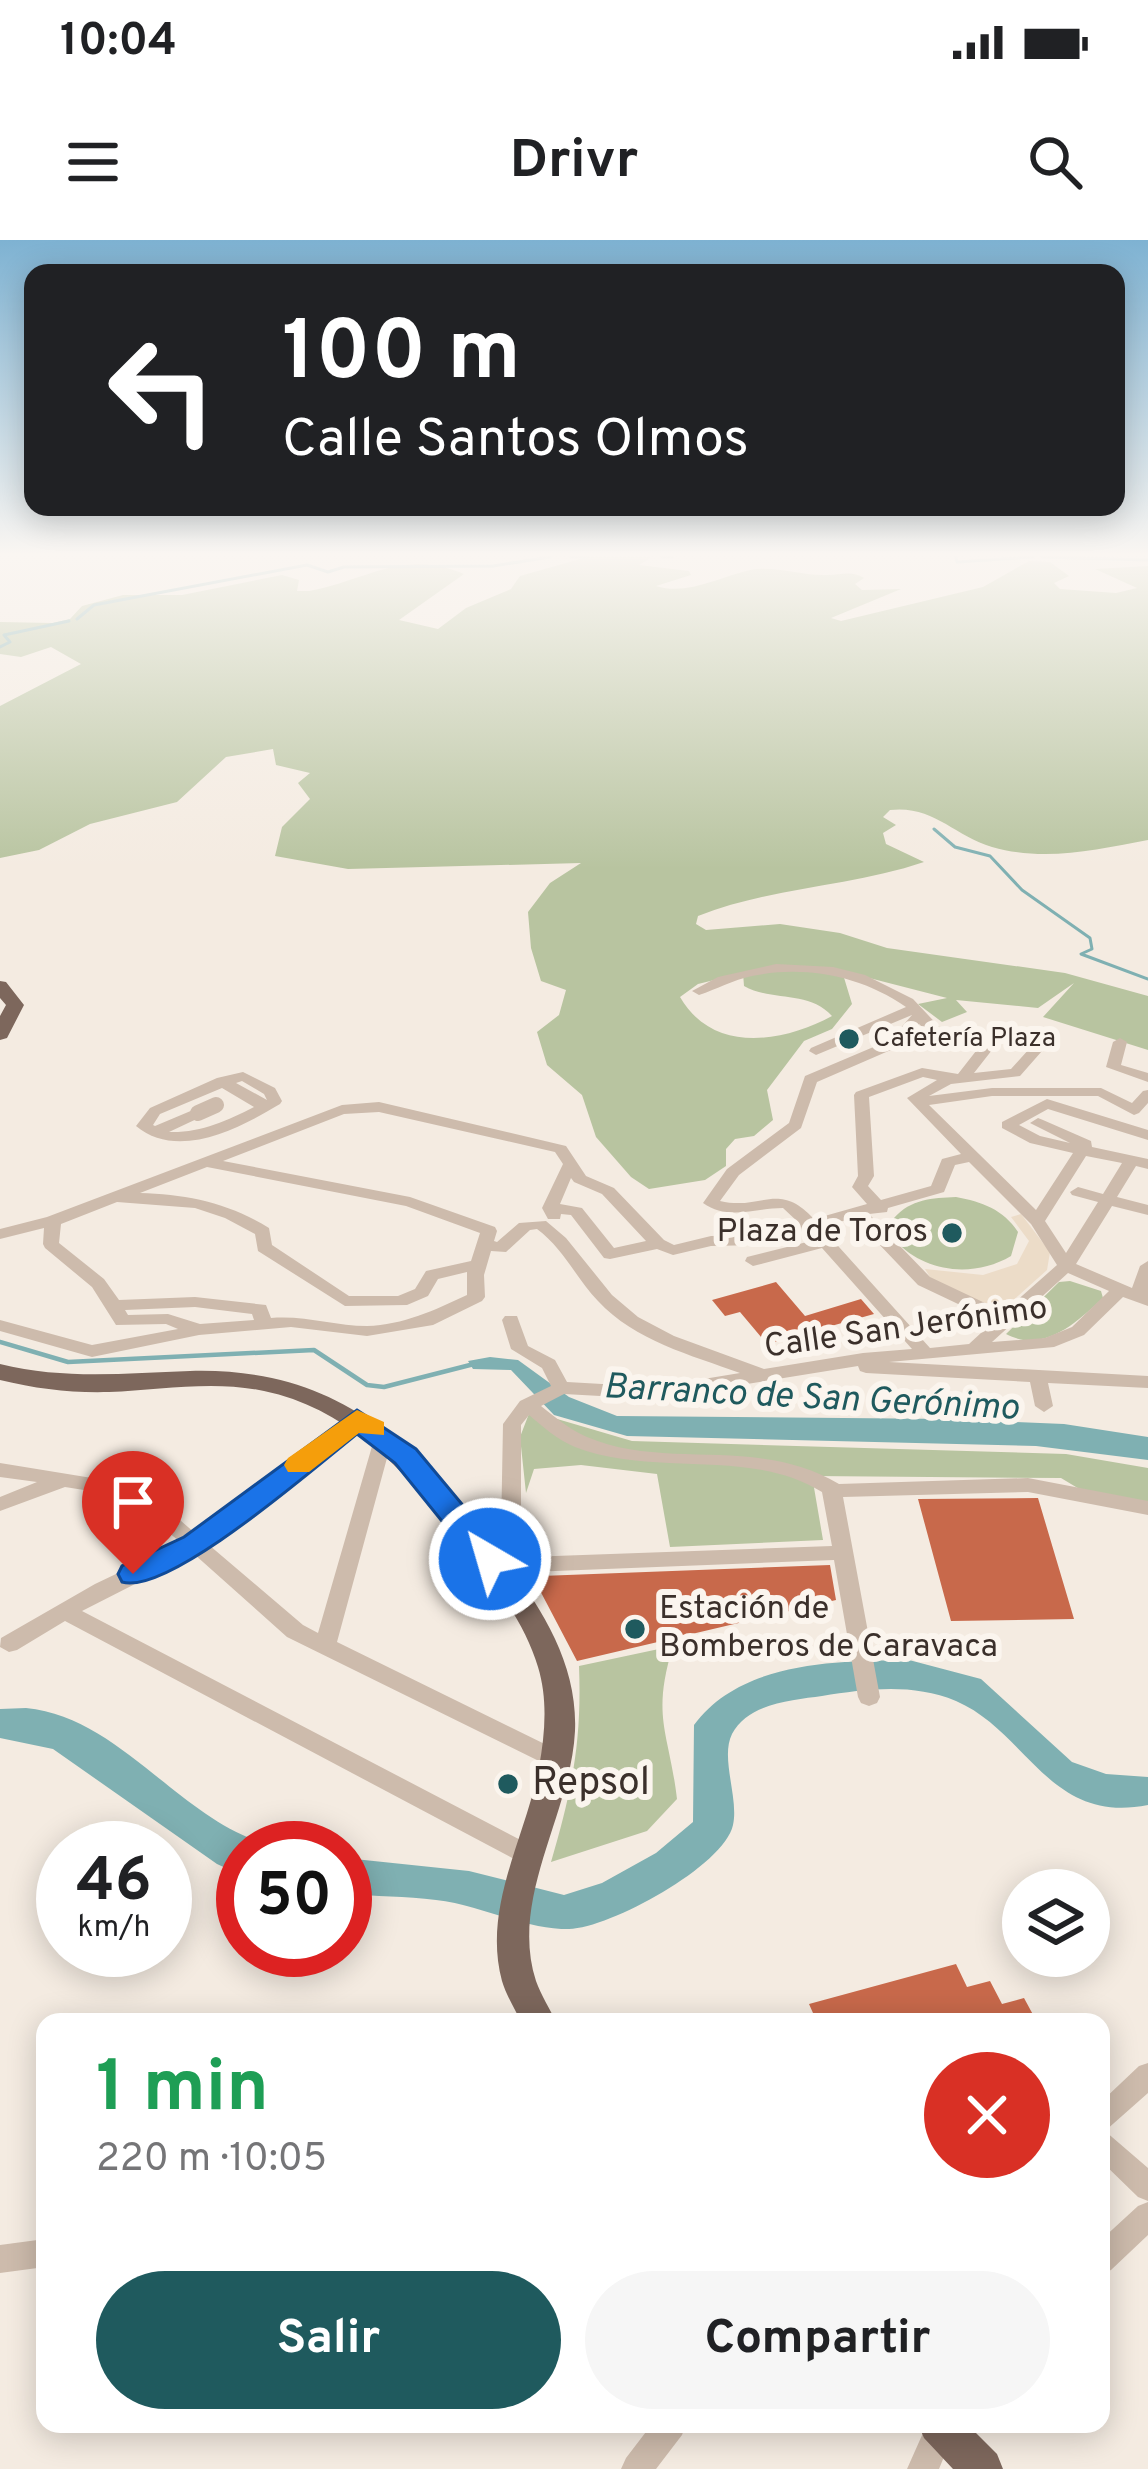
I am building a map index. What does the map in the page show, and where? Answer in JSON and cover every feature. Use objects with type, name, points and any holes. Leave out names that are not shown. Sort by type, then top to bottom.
[{"type":"main road","points":[[0,986],[15,1005],[0,1034]]},
{"type":"main road","points":[[0,1372],[70,1387],[247,1380],[300,1393],[384,1436],[504,1555],[544,1641],[555,1674],[561,1719],[512,1937],[518,1982],[534,2013]]},
{"type":"main road","points":[[946,2433],[982,2469]]},
{"type":"street","points":[[699,992],[743,973],[802,968],[839,974],[916,1013],[943,1037],[985,1050],[959,1078]]},
{"type":"street","points":[[738,995],[734,985],[743,973]]},
{"type":"street","points":[[816,1051],[916,1013]]},
{"type":"street","points":[[916,1013],[895,1043],[810,1078],[796,1125],[733,1172],[711,1203],[725,1209],[788,1203],[926,1354]]},
{"type":"street","points":[[1120,1042],[1113,1067],[1148,1078]]},
{"type":"street","points":[[1035,1052],[1016,1072],[959,1078],[915,1095],[1037,1221],[1062,1260],[1083,1276],[1135,1296],[1148,1266]]},
{"type":"street","points":[[881,1209],[860,1187],[866,1176],[861,1158],[867,1126],[862,1095],[928,1071],[959,1078]]},
{"type":"street","points":[[243,1076],[260,1085],[275,1096],[264,1108],[192,1135],[172,1139],[153,1133],[144,1121],[156,1111],[243,1076]]},
{"type":"street","points":[[153,1133],[260,1085]]},
{"type":"street","points":[[205,1089],[241,1094],[264,1108]]},
{"type":"street","points":[[205,1089],[228,1122]]},
{"type":"street","points":[[918,1102],[992,1092],[1101,1092],[1141,1114],[1148,1094]]},
{"type":"street","points":[[972,1351],[1047,1280],[1140,1162],[1035,1140],[1007,1124],[1047,1104],[1148,1135]]},
{"type":"street","points":[[0,1235],[53,1221],[309,1119],[379,1107],[519,1135],[561,1149],[580,1180],[608,1191],[658,1244],[673,1250],[712,1240],[757,1240],[881,1209],[932,1193],[948,1162],[974,1156]]},
{"type":"street","points":[[156,1111],[192,1135]]},
{"type":"street","points":[[1037,1221],[1086,1144],[1038,1123]]},
{"type":"street","points":[[202,1162],[410,1202],[500,1248],[534,1224],[559,1239]]},
{"type":"street","points":[[569,1166],[550,1208],[559,1239],[588,1285],[622,1314],[674,1342],[768,1378]]},
{"type":"street","points":[[1078,1192],[1148,1210]]},
{"type":"street","points":[[89,1207],[127,1198],[182,1200],[236,1213],[263,1232],[264,1247],[345,1301],[401,1301],[422,1292],[432,1275],[478,1265]]},
{"type":"street","points":[[550,1208],[576,1211],[610,1254],[658,1244]]},
{"type":"street","points":[[860,1214],[924,1281],[1004,1319]]},
{"type":"street","points":[[53,1221],[51,1244],[68,1262],[103,1281],[122,1321],[168,1319],[199,1330]]},
{"type":"street","points":[[0,1325],[92,1351],[199,1330],[264,1324],[291,1322],[367,1331],[427,1321],[476,1297],[478,1265],[487,1238]]},
{"type":"street","points":[[753,1261],[827,1242]]},
{"type":"street","points":[[1047,1280],[1083,1276]]},
{"type":"street","name":"Calle San Jerónimo","points":[[546,1395],[643,1394],[768,1378],[863,1359],[1066,1339],[1135,1296]]},
{"type":"street","points":[[114,1305],[195,1302],[260,1309],[264,1324]]},
{"type":"street","points":[[511,1320],[520,1349],[548,1364],[546,1395],[581,1442],[662,1459],[807,1471],[833,1490],[1028,1485],[1148,1508]]},
{"type":"street","points":[[863,1359],[864,1366],[929,1374],[1148,1382]]},
{"type":"street","points":[[1038,1378],[1044,1406]]},
{"type":"street","points":[[546,1395],[512,1424],[504,1555],[839,1552]]},
{"type":"street","points":[[9,1644],[195,1545],[357,1420]]},
{"type":"street","points":[[326,1646],[384,1436]]},
{"type":"street","points":[[0,1470],[134,1490],[281,1622],[555,1759]]},
{"type":"street","points":[[0,1504],[65,1479]]},
{"type":"street","points":[[833,1490],[839,1552],[868,1697]]},
{"type":"street","points":[[66,1612],[526,1862]]},
{"type":"street","points":[[1110,2111],[1148,2075]]},
{"type":"street","points":[[1110,2151],[1148,2187]]},
{"type":"street","points":[[1110,2252],[1148,2216]]},
{"type":"street","points":[[0,2259],[36,2254]]},
{"type":"street","points":[[637,2469],[664,2433]]},
{"type":"street","points":[[923,2469],[936,2433]]},
{"type":"green space","points":[[76,661],[1148,661],[1148,840],[1070,853],[1031,854],[978,842],[919,812],[890,810],[883,817],[896,825],[883,833],[886,844],[924,862],[726,906],[698,916],[696,924],[706,930],[780,924],[840,933],[887,948],[1065,973],[1148,996],[1148,1050],[1043,1017],[1074,983],[1038,1008],[956,1000],[967,1012],[942,1022],[918,1004],[947,998],[842,971],[852,1004],[832,1029],[804,1041],[767,1090],[773,1120],[754,1136],[735,1139],[726,1149],[726,1166],[705,1180],[649,1189],[631,1177],[596,1137],[582,1095],[547,1065],[537,1032],[559,1015],[566,990],[541,981],[531,948],[528,912],[550,883],[581,863],[348,869],[275,856],[282,827],[310,799],[298,783],[310,773],[276,765],[273,749],[226,757],[177,802],[90,824],[39,850],[0,858],[0,706],[81,664]],"holes":[[[743,973],[744,986],[801,999],[832,1016],[792,1032],[750,1038],[711,1028],[680,997],[698,984]]]},
{"type":"green space","points":[[956,1197],[991,1208],[1012,1224],[1018,1232],[1011,1256],[981,1267],[950,1269],[920,1260],[895,1240],[894,1218],[907,1207]]},
{"type":"green space","points":[[1059,1282],[1101,1291],[1103,1298],[1047,1338],[1020,1339],[1006,1334]]},
{"type":"green space","points":[[530,1411],[632,1441],[1066,1454],[1148,1468],[1148,1508],[1091,1496],[1061,1478],[812,1476],[823,1540],[670,1547],[657,1474],[581,1465],[534,1469],[526,1493],[520,1437]]},
{"type":"green space","points":[[673,1646],[662,1708],[677,1799],[647,1831],[551,1862],[574,1766],[579,1666]]},
{"type":"shaded area","points":[[1021,1214],[1050,1252],[1047,1270],[999,1313],[933,1282],[925,1269],[983,1275],[1017,1264],[1029,1241],[1011,1217]]},
{"type":"water","points":[[518,1360],[569,1397],[617,1416],[1064,1424],[1148,1437],[1148,1460],[1036,1446],[627,1436],[554,1415],[511,1370],[473,1369],[468,1361]]},
{"type":"water","points":[[909,1660],[981,1679],[1072,1762],[1106,1774],[1148,1777],[1148,1805],[1114,1808],[1086,1802],[1042,1772],[981,1715],[956,1701],[906,1690],[856,1691],[772,1705],[739,1724],[729,1744],[734,1814],[725,1841],[688,1876],[611,1918],[587,1926],[552,1928],[453,1903],[372,1895],[372,1861],[469,1871],[564,1895],[602,1883],[656,1853],[693,1822],[694,1725],[714,1704],[763,1677],[851,1662]]},
{"type":"water","points":[[26,1708],[62,1716],[125,1752],[217,1821],[216,1863],[192,1846],[192,1821],[156,1821],[53,1749],[0,1738],[0,1709]]},
{"type":"building","points":[[776,1282],[805,1316],[861,1299],[874,1314],[767,1344],[740,1312],[725,1316],[712,1300]]},
{"type":"building","points":[[1038,1498],[1074,1619],[951,1621],[918,1499]]},
{"type":"building","name":"Estación de Bomberos de Caravaca","points":[[830,1565],[836,1600],[577,1661],[535,1581],[541,1576]]},
{"type":"building","points":[[956,1964],[967,1987],[990,1981],[1002,2004],[1024,1998],[1032,2013],[813,2013],[809,2004]]},
{"type":"waterway","points":[[934,829],[955,847],[990,856],[1022,890],[1090,938],[1092,949],[1081,954],[1148,979]]},
{"type":"waterway","name":"Barranco de San Gerónimo","points":[[0,1342],[68,1362],[314,1350],[367,1385],[384,1387],[474,1364]]},
{"type":"slow traffic","points":[[298,1465],[357,1420],[374,1429]]},
{"type":"place","name":"Cafetería Plaza","points":[[849,1039]]},
{"type":"place","name":"Plaza de Toros","points":[[952,1233]]},
{"type":"place","name":"Estación de Bomberos de Caravaca","points":[[635,1629]]},
{"type":"place","name":"Repsol","points":[[508,1784]]},
{"type":"route","points":[[133,1574],[195,1545],[357,1420],[406,1456],[490,1559]]}]
